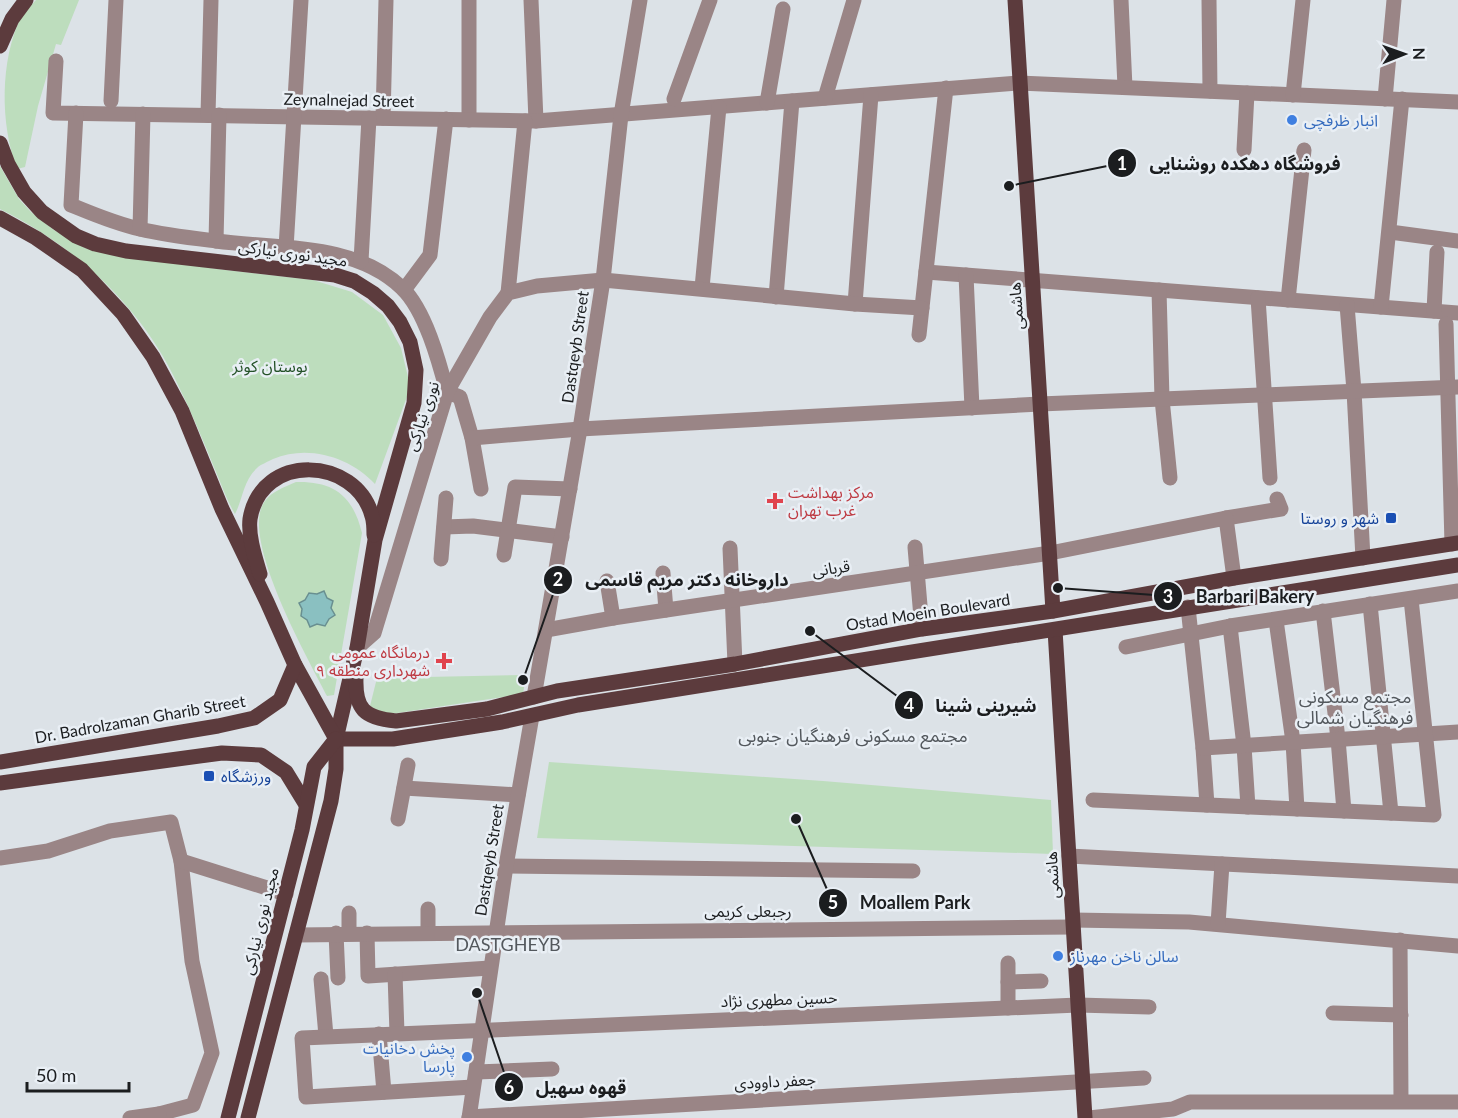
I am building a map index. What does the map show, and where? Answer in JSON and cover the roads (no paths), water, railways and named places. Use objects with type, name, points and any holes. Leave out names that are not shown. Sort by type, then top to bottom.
[{"type":"main road","points":[[0,46],[12,19],[26,0]]},
{"type":"main road","name":"هاشمی","points":[[1015,0],[1053,611]]},
{"type":"main road","name":"مجید نوری نیارکی","points":[[0,143],[8,164],[24,192],[42,212],[76,236],[95,244],[126,251],[335,275],[354,281],[388,306],[400,322],[410,342],[416,370],[414,403],[375,540],[357,648],[336,740],[336,769],[331,801],[248,1118]]},
{"type":"main road","points":[[0,218],[36,238],[82,270],[123,314],[153,357],[182,411],[222,509],[295,665],[336,740],[393,739],[532,716],[578,705],[1458,566]]},
{"type":"main road","points":[[267,602],[253,545],[250,521],[255,502],[263,487],[273,479],[299,470],[323,471],[350,483],[365,500],[372,515],[375,540]]},
{"type":"main road","name":"Ostad Moein Boulevard","points":[[357,648],[356,688],[359,706],[364,712],[383,719],[396,720],[487,709],[563,690],[735,664],[922,629],[1053,611],[1234,578],[1455,544]]},
{"type":"main road","name":"هاشمی","points":[[1055,630],[1082,1081],[1087,1118]]},
{"type":"main road","name":"Dr. Badrolzaman Gharib Street","points":[[0,762],[254,718],[280,700],[295,665]]},
{"type":"main road","points":[[218,726],[223,742],[222,753]]},
{"type":"main road","name":"مجید نوری نیارکی","points":[[228,1118],[302,830],[314,766],[336,740]]},
{"type":"main road","points":[[0,783],[222,753],[261,755],[286,772],[306,803]]},
{"type":"street","points":[[111,101],[116,0]]},
{"type":"street","points":[[211,0],[216,241]]},
{"type":"street","points":[[286,248],[301,0]]},
{"type":"street","points":[[361,261],[386,0]]},
{"type":"street","points":[[469,0],[469,120]]},
{"type":"street","points":[[531,0],[530,121],[508,293],[537,286],[603,280],[855,304],[922,308]]},
{"type":"street","name":"Dastqeyb Street","points":[[534,697],[603,280],[621,115],[640,0]]},
{"type":"street","points":[[674,99],[710,0]]},
{"type":"street","points":[[825,98],[854,0]]},
{"type":"street","points":[[1120,0],[1125,87]]},
{"type":"street","points":[[1209,0],[1210,91]]},
{"type":"street","points":[[1293,94],[1303,0]]},
{"type":"street","points":[[1385,99],[1394,0]]},
{"type":"street","points":[[767,103],[783,9]]},
{"type":"street","name":"Zeynalnejad Street","points":[[56,61],[53,113],[530,121],[1019,82],[1458,102]]},
{"type":"street","points":[[919,336],[946,88]]},
{"type":"street","points":[[1244,150],[1247,93]]},
{"type":"street","points":[[855,304],[871,94]]},
{"type":"street","points":[[1381,307],[1402,99]]},
{"type":"street","points":[[776,297],[792,101]]},
{"type":"street","points":[[702,288],[719,107]]},
{"type":"street","points":[[76,113],[71,205],[140,229],[216,241],[326,253],[361,261],[384,272],[404,290],[422,320],[437,353],[447,392],[460,397],[472,438],[481,489]]},
{"type":"street","points":[[140,229],[143,114]]},
{"type":"street","points":[[404,290],[430,255],[446,119]]},
{"type":"street","points":[[1288,300],[1304,150]]},
{"type":"street","points":[[1390,232],[1458,241]]},
{"type":"street","points":[[1434,311],[1437,252]]},
{"type":"street","points":[[926,272],[1434,311],[1452,319],[1455,544]]},
{"type":"street","points":[[966,275],[972,408]]},
{"type":"street","points":[[1160,290],[1162,399],[1170,478]]},
{"type":"street","name":"نوری نیارکی","points":[[357,648],[374,633],[447,392],[490,317],[508,293]]},
{"type":"street","points":[[1258,298],[1270,478]]},
{"type":"street","points":[[1347,305],[1363,558]]},
{"type":"street","points":[[472,438],[580,429],[1041,404],[1453,387]]},
{"type":"street","points":[[504,555],[515,487],[570,489]]},
{"type":"street","points":[[441,560],[446,498]]},
{"type":"street","name":"قربانی","points":[[546,630],[1050,553],[1281,509],[1278,499]]},
{"type":"street","points":[[1226,518],[1234,578]]},
{"type":"street","points":[[444,527],[473,526],[562,537]]},
{"type":"street","points":[[915,547],[922,629]]},
{"type":"street","points":[[730,548],[735,664]]},
{"type":"street","points":[[663,573],[666,610]]},
{"type":"street","points":[[607,581],[613,618]]},
{"type":"street","points":[[1126,647],[1230,626],[1458,591]]},
{"type":"street","points":[[1093,800],[1434,815],[1412,598]]},
{"type":"street","points":[[1370,604],[1391,813]]},
{"type":"street","points":[[1188,608],[1207,805]]},
{"type":"street","points":[[1323,611],[1344,811]]},
{"type":"street","points":[[1276,620],[1293,742],[1297,809]]},
{"type":"street","points":[[1230,626],[1244,746],[1248,807]]},
{"type":"street","name":"Dastqeyb Street","points":[[469,1118],[490,968],[532,716]]},
{"type":"street","points":[[1203,748],[1458,732]]},
{"type":"street","points":[[398,819],[408,765]]},
{"type":"street","points":[[404,788],[518,795]]},
{"type":"street","points":[[0,858],[48,850],[110,831],[171,822],[181,861],[192,961],[212,1053],[193,1105],[159,1116],[130,1118]]},
{"type":"street","points":[[1069,856],[1458,876]]},
{"type":"street","points":[[181,861],[286,894]]},
{"type":"street","points":[[1218,924],[1222,864]]},
{"type":"street","points":[[506,866],[913,871]]},
{"type":"street","points":[[428,909],[428,932]]},
{"type":"street","points":[[338,978],[343,933],[350,913]]},
{"type":"street","name":"رجبعلی کریمی","points":[[296,934],[1189,922],[1458,946]]},
{"type":"street","points":[[368,933],[368,976],[490,968]]},
{"type":"street","points":[[1400,940],[1401,1101]]},
{"type":"street","points":[[1008,963],[1008,1008]]},
{"type":"street","points":[[395,974],[397,1034]]},
{"type":"street","points":[[321,979],[326,1036]]},
{"type":"street","points":[[1008,982],[1041,981]]},
{"type":"street","name":"حسین مطهری نژاد","points":[[384,1092],[306,1097],[302,1038],[1078,1005],[1149,1006]]},
{"type":"street","points":[[1333,1013],[1401,1015]]},
{"type":"street","points":[[379,1034],[384,1092],[552,1070]]},
{"type":"street","name":"جعفر داوودی","points":[[469,1118],[1144,1078]]},
{"type":"street","points":[[1087,1118],[1173,1109],[1190,1102],[1458,1102]]},
{"type":"water","points":[[324,591],[327,598],[333,601],[331,608],[335,615],[325,626],[317,624],[310,627],[307,620],[301,616],[302,609],[299,603],[305,600],[309,593],[317,594]]},
{"type":"place","name":"انبار ظرفچی","points":[[1292,120]]},
{"type":"place","name":"فروشگاه دهکده روشنایی","points":[[1009,186]]},
{"type":"place","name":"مرکز بهداشت غرب تهران","points":[[775,501]]},
{"type":"place","name":"شهر و روستا","points":[[1391,518]]},
{"type":"place","name":"Barbari Bakery","points":[[1058,588]]},
{"type":"place","name":"شیرینی شینا","points":[[810,631]]},
{"type":"place","name":"درمانگاه عمومی شهرداری منطقه ۹","points":[[444,661]]},
{"type":"place","name":"داروخانه دکتر مریم قاسمی","points":[[523,680]]},
{"type":"place","name":"ورزشگاه","points":[[209,776]]},
{"type":"place","name":"Moallem Park","points":[[796,819]]},
{"type":"place","name":"سالن ناخن مهرناز","points":[[1058,956]]},
{"type":"place","name":"قهوه سهیل","points":[[477,993]]},
{"type":"place","name":"پخش دخانیات پارسا","points":[[467,1057]]},
{"type":"district","name":"مجتمع مسکونی فرهنگیان شمالی","points":[[1355,707]]},
{"type":"district","name":"مجتمع مسکونی فرهنگیان جنوبی","points":[[853,736]]},
{"type":"district","name":"DASTGHEYB","points":[[508,945]]},
{"type":"park label","name":"بوستان کوثر","points":[[270,366]]}]
